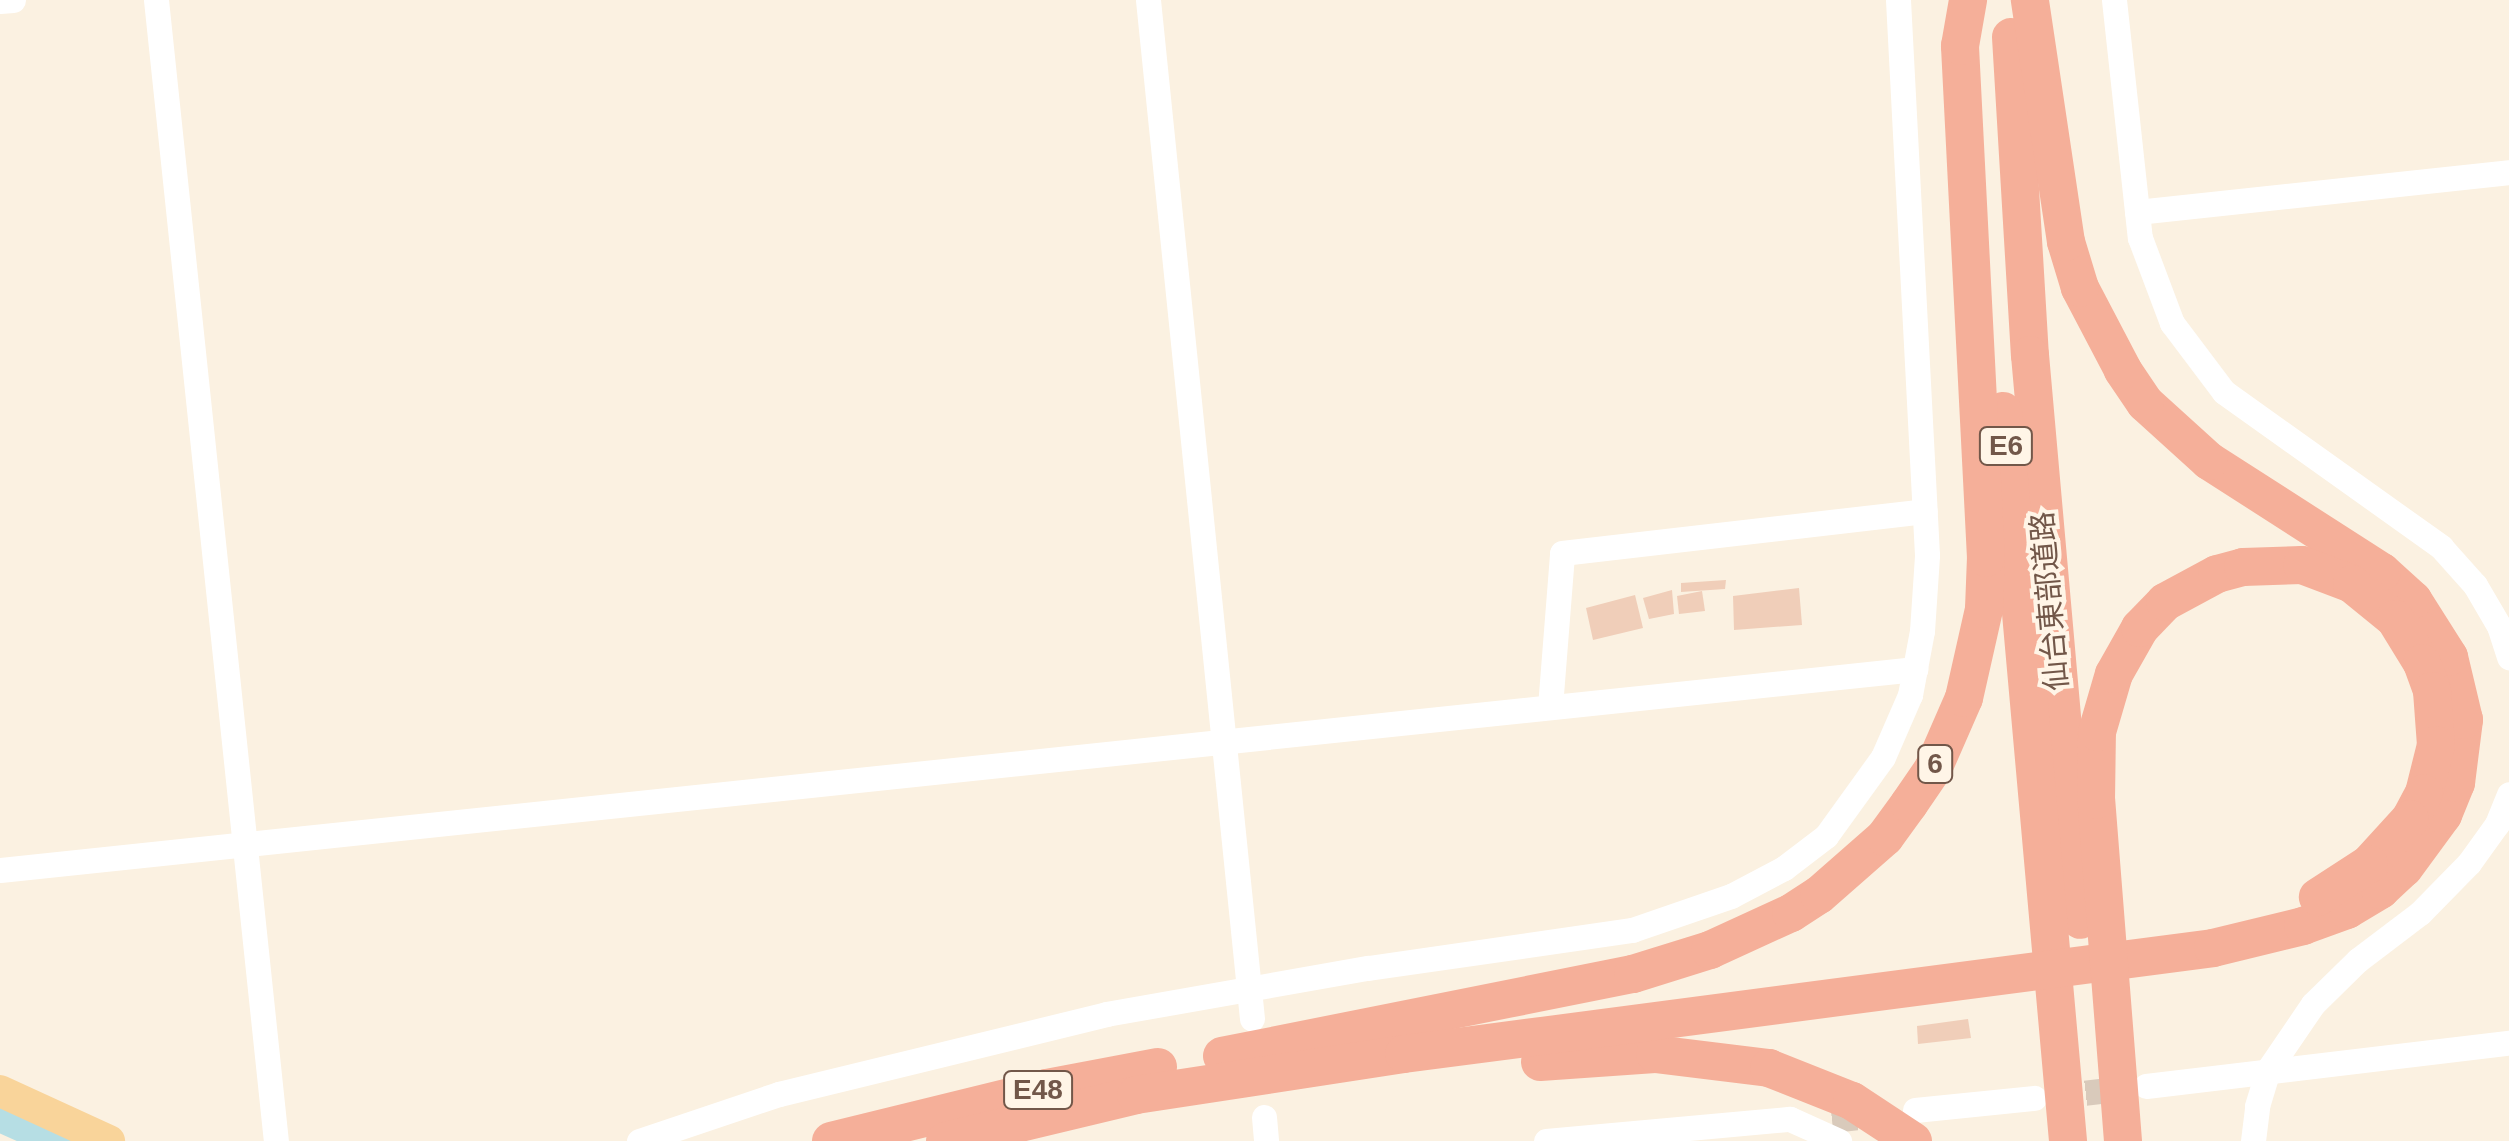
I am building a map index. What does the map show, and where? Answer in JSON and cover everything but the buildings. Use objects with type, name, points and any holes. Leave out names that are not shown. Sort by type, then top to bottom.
[{"type":"highway","name":"仙台東部道路","points":[[1972,0],[2000,376],[2074,888]]},
{"type":"highway","name":"6","points":[[1250,1036],[1633,974],[1710,950],[1791,913],[1819,894],[1885,836],[1910,804],[1933,769],[1964,698],[1984,609],[1986,558],[1960,46],[1972,0]]},
{"type":"highway","name":"仙台東部道路","points":[[2009,0],[2030,356],[2086,1023],[2102,1141]]},
{"type":"highway","points":[[1070,1114],[1136,1096],[1385,1056],[2213,948],[2303,926],[2346,910],[2380,890],[2404,868],[2443,814],[2456,784],[2464,720],[2450,658],[2413,600],[2382,572],[2252,491],[2178,436],[2145,404],[2112,353],[2080,288],[2066,242],[2030,0]]},
{"type":"highway","points":[[1250,1036],[1358,1043],[2246,920],[2319,896],[2348,882],[2391,843],[2410,819],[2431,772],[2436,745],[2432,690],[2422,663],[2395,619],[2352,584],[2302,565],[2243,566],[2218,574],[2165,602],[2126,648],[2096,732],[2074,888]]},
{"type":"highway","name":"仙台東部道路","points":[[2068,1141],[2086,1023]]},
{"type":"highway","points":[[2086,1023],[2123,1141]]},
{"type":"highway","name":"E48","points":[[831,1141],[1250,1036]]},
{"type":"highway","points":[[1070,1114],[1410,1074],[1656,1054],[1769,1068],[1914,1125]]},
{"type":"highway","name":"E48","points":[[945,1141],[1070,1114]]},
{"type":"main road","points":[[0,1091],[108,1141]]},
{"type":"street","points":[[0,2],[13,0]]},
{"type":"street","points":[[156,0],[276,1141]]},
{"type":"street","points":[[1148,0],[1250,1036]]},
{"type":"street","points":[[639,1141],[779,1094],[938,1052],[1248,988],[1632,930],[1731,896],[1784,868],[1826,836],[1883,757],[1910,695],[1927,554],[1898,0]]},
{"type":"street","points":[[2114,0],[2140,238],[2172,323],[2224,392],[2441,547],[2475,586],[2499,626],[2509,657]]},
{"type":"street","points":[[2137,212],[2509,172]]},
{"type":"street","points":[[1550,707],[1562,553],[1925,511]]},
{"type":"street","points":[[0,870],[1915,669]]},
{"type":"street","points":[[2253,1141],[2257,1106],[2268,1070],[2314,1004],[2358,960],[2420,913],[2470,864],[2497,824],[2509,794]]},
{"type":"street","points":[[2146,1086],[2509,1043]]},
{"type":"street","points":[[1914,1125],[2034,1098]]},
{"type":"street","points":[[1546,1141],[1753,1120],[1790,1119],[1836,1130]]},
{"type":"waterway","points":[[0,1114],[60,1141]]},
{"type":"tunnel","points":[[2049,1097],[2134,1087]]},
{"type":"tunnel","points":[[1832,1120],[1877,1115]]}]
